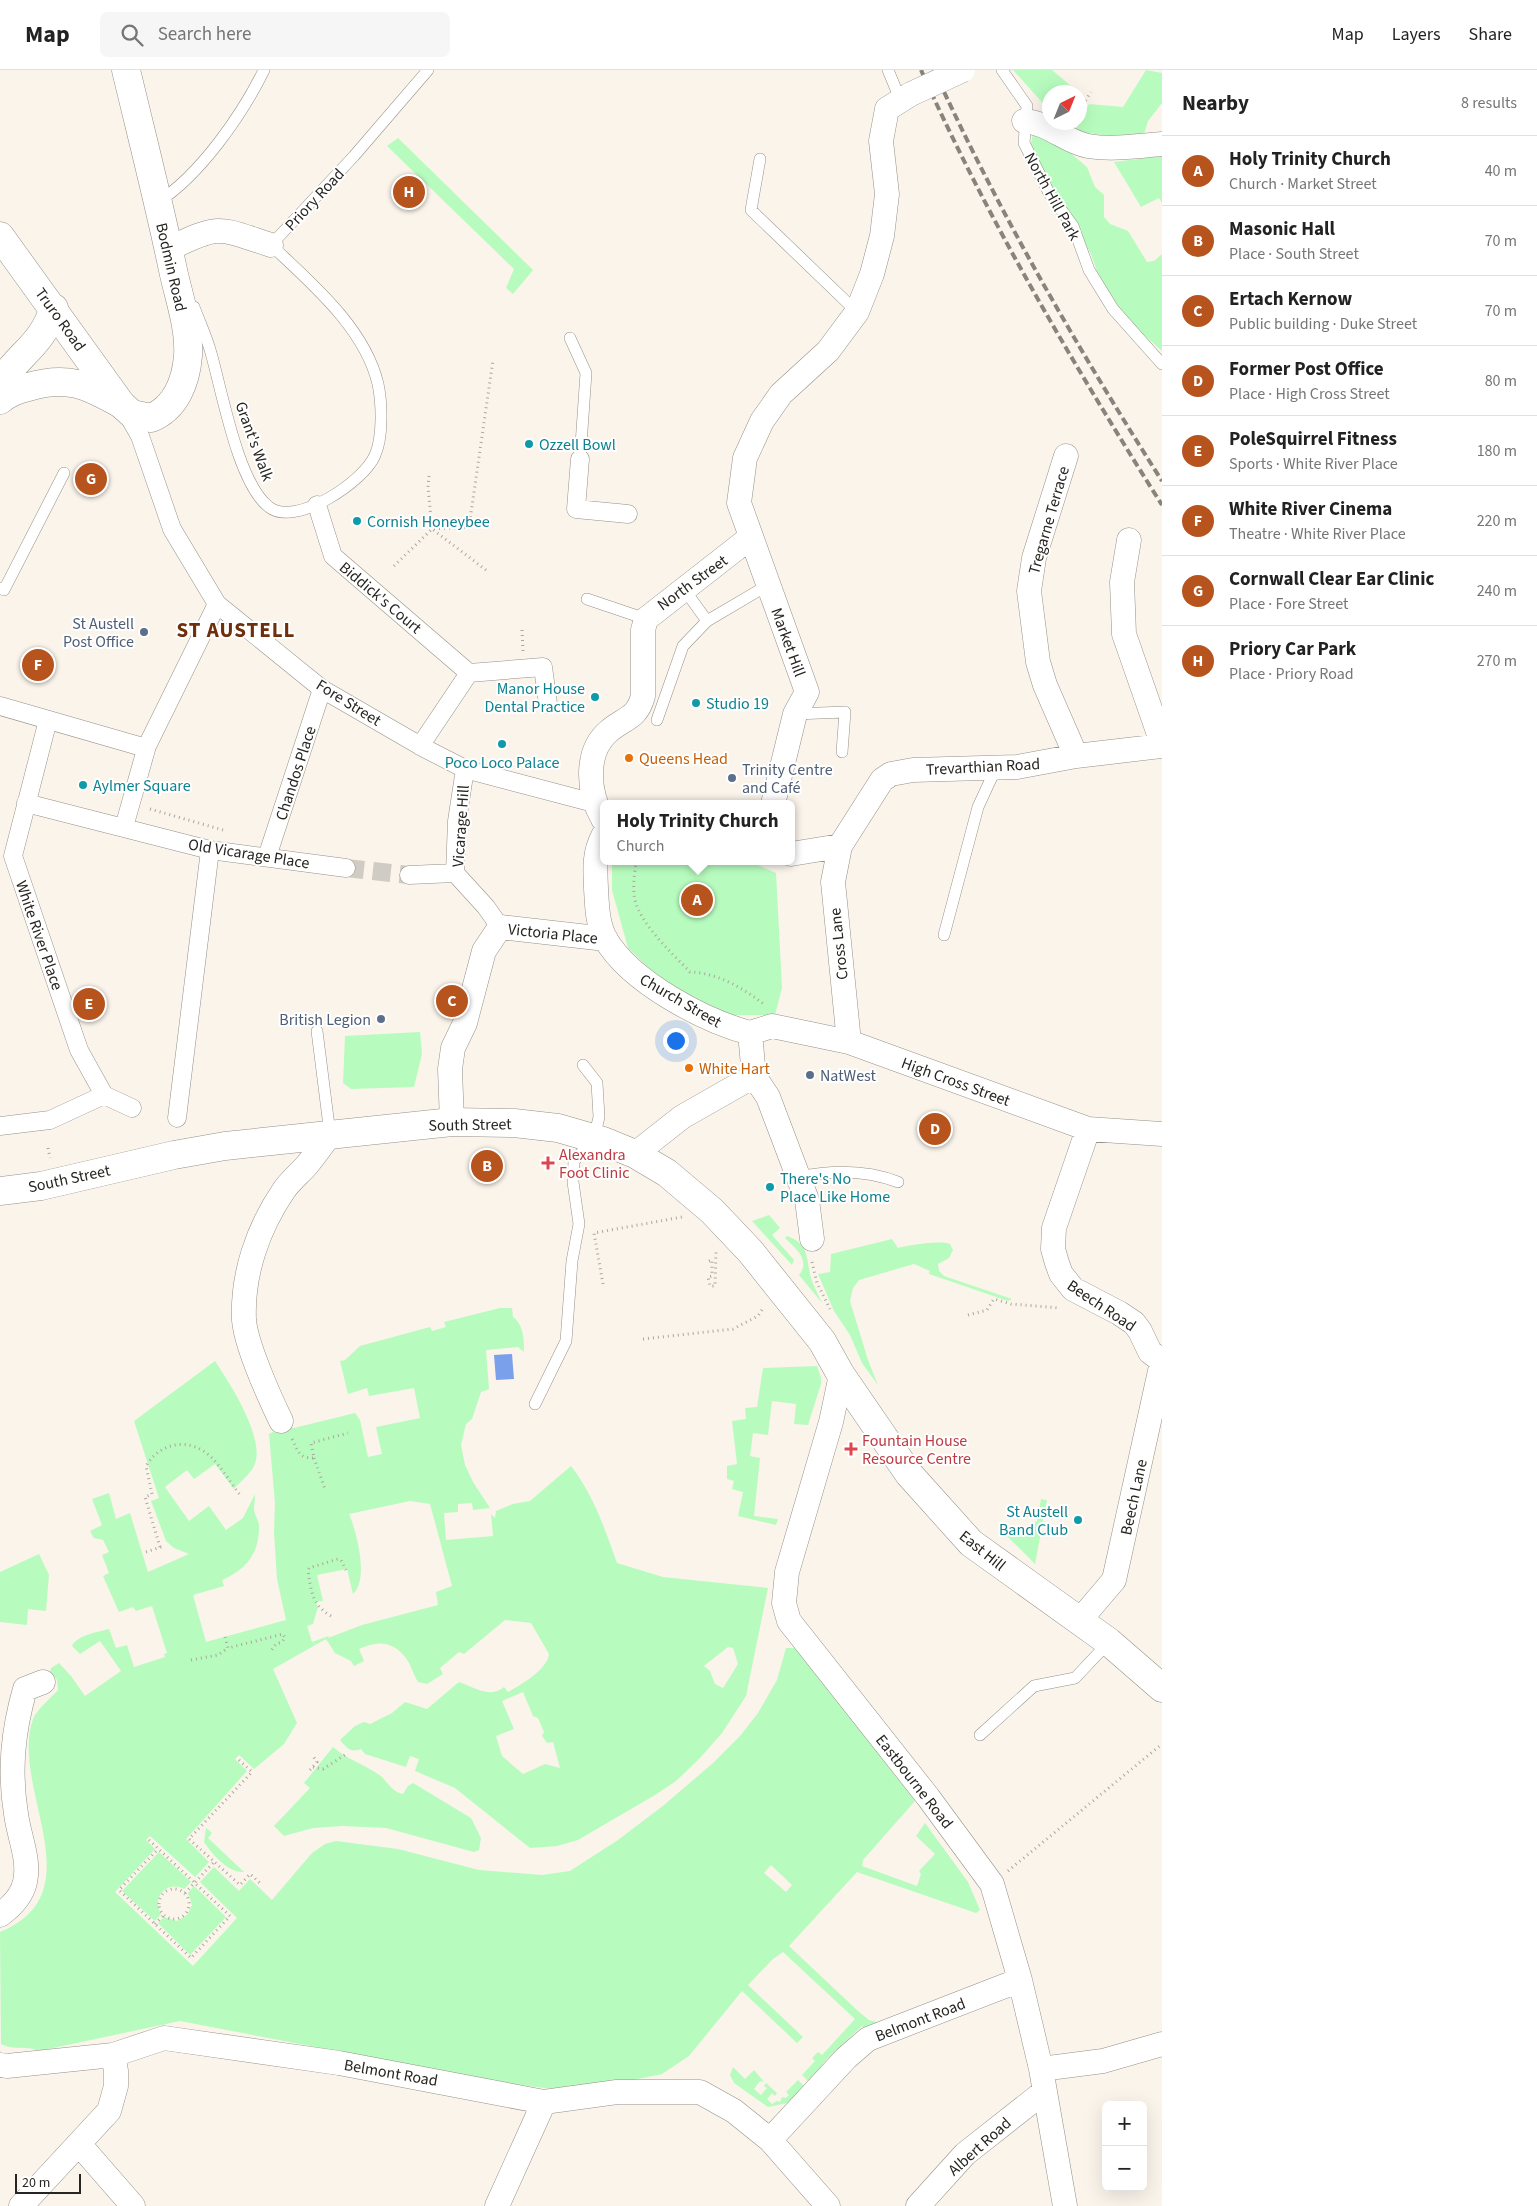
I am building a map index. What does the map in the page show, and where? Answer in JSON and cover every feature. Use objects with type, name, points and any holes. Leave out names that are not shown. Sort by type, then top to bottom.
[{"type":"street","name":"Bodmin Road","points":[[3,377],[24,388],[64,380],[81,383],[121,404],[132,414],[152,418],[167,408],[181,388],[186,372],[188,343],[169,249],[126,70]]},
{"type":"street","points":[[905,96],[963,70]]},
{"type":"street","name":"Market Hill","points":[[774,800],[795,714],[807,692],[784,623],[768,585],[739,502],[745,458],[759,428],[781,394],[828,352],[857,312],[872,274],[882,236],[886,194],[881,141],[887,109],[905,96]]},
{"type":"street","name":"North Hill Park","points":[[1024,121],[1038,122],[1087,146],[1126,147],[1162,144]]},
{"type":"street","name":"Priory Road","points":[[169,249],[213,230],[226,230],[271,245]]},
{"type":"street","name":"Truro Road","points":[[0,236],[54,308],[121,404]]},
{"type":"street","points":[[3,377],[39,340],[48,327],[54,308]]},
{"type":"street","name":"Fore Street","points":[[121,404],[140,436],[172,529],[217,604],[322,689],[420,746],[465,769],[599,811]]},
{"type":"street","name":"Tregarne Terrace","points":[[1066,456],[1034,558],[1029,591],[1034,643],[1040,670],[1076,756]]},
{"type":"street","points":[[580,459],[576,509],[628,514]]},
{"type":"street","name":"Biddick's Court","points":[[317,505],[333,556],[469,673]]},
{"type":"street","name":"North Street","points":[[599,811],[592,754],[599,740],[611,729],[628,720],[641,705],[643,696],[643,630],[646,619],[751,537]]},
{"type":"street","points":[[1129,540],[1122,582],[1124,634],[1162,744]]},
{"type":"street","points":[[48,720],[26,803],[124,827],[146,748],[217,604]]},
{"type":"street","points":[[420,746],[469,673],[550,667],[548,704]]},
{"type":"street","name":"Chandos Place","points":[[267,856],[322,689]]},
{"type":"street","points":[[0,706],[146,748]]},
{"type":"street","name":"Trevarthian Road","points":[[840,846],[877,788],[891,774],[913,770],[1030,766],[1076,756],[1162,744]]},
{"type":"street","name":"Vicarage Hill","points":[[465,769],[457,821],[456,873],[486,907],[500,927]]},
{"type":"street","name":"White River Place","points":[[26,803],[6,858],[79,1050],[104,1095]]},
{"type":"street","name":"Old Vicarage Place","points":[[124,827],[210,850],[267,856],[346,868]]},
{"type":"street","name":"Church Street","points":[[600,842],[597,848],[595,866],[600,924],[606,939],[620,959],[640,978],[717,1022],[750,1033]]},
{"type":"street","points":[[795,853],[840,846]]},
{"type":"street","name":"Cross Lane","points":[[840,846],[833,882],[834,905],[849,1042]]},
{"type":"street","points":[[177,1118],[210,850]]},
{"type":"street","points":[[410,874],[456,873]]},
{"type":"street","points":[[452,1122],[450,1069],[452,1053],[465,1023],[484,951],[500,927]]},
{"type":"street","name":"Victoria Place","points":[[500,927],[606,939]]},
{"type":"street","name":"High Cross Street","points":[[750,1033],[772,1026],[849,1042],[1088,1129],[1162,1134]]},
{"type":"street","points":[[750,1033],[754,1076],[768,1097],[807,1200],[812,1239]]},
{"type":"street","points":[[635,1154],[682,1117],[754,1076]]},
{"type":"street","points":[[0,1126],[50,1120],[104,1095],[128,1108]]},
{"type":"street","name":"South Street","points":[[0,1191],[41,1186],[174,1155],[330,1134],[452,1122],[514,1123],[558,1128],[594,1138],[635,1154],[667,1173],[714,1214],[779,1286],[822,1342],[841,1375]]},
{"type":"street","name":"Beech Road","points":[[1088,1129],[1052,1238],[1060,1274],[1073,1289],[1134,1323],[1150,1352],[1162,1361]]},
{"type":"street","points":[[285,1428],[270,1398],[244,1322],[245,1297],[250,1263],[269,1213],[285,1188],[308,1164],[330,1134]]},
{"type":"street","name":"Beech Lane","points":[[1080,1620],[1114,1580],[1162,1361]]},
{"type":"street","name":"East Hill","points":[[841,1375],[909,1474],[950,1522],[971,1543],[1109,1642],[1162,1688]]},
{"type":"street","name":"Eastbourne Road","points":[[841,1375],[831,1422],[787,1572],[784,1604],[789,1622],[928,1797],[992,1884],[1020,1980],[1043,2080],[1065,2206]]},
{"type":"street","points":[[0,1915],[23,1890],[26,1880],[24,1850],[14,1796],[13,1761],[15,1722],[26,1683]]},
{"type":"street","name":"Belmont Road","points":[[770,2140],[846,2058],[868,2039],[1020,1980]]},
{"type":"street","name":"Belmont Road","points":[[0,2064],[7,2066],[113,2055],[164,2038],[339,2062],[544,2102],[617,2092],[700,2092],[734,2110],[770,2140],[828,2206]]},
{"type":"street","points":[[1043,2080],[1162,2044]]},
{"type":"street","points":[[21,2206],[108,2111],[114,2100],[116,2071],[113,2055]]},
{"type":"street","name":"Albert Road","points":[[918,2206],[965,2154],[1043,2080]]},
{"type":"street","points":[[497,2206],[544,2102]]},
{"type":"street","points":[[79,2144],[133,2206]]},
{"type":"lane","points":[[158,202],[175,191],[196,170],[252,95],[264,70]]},
{"type":"lane","name":"Priory Road","points":[[271,245],[354,156],[428,70]]},
{"type":"lane","points":[[888,70],[905,96]]},
{"type":"lane","name":"North Hill Park","points":[[1005,74],[1027,106],[1024,121],[1024,143],[1049,193],[1073,226],[1089,270],[1113,309],[1162,364]]},
{"type":"lane","points":[[760,159],[751,210],[857,312]]},
{"type":"lane","name":"Grant's Walk","points":[[176,283],[193,305],[206,336],[233,435],[248,478],[257,494],[269,508],[281,512],[300,510],[317,505],[345,488],[367,468],[375,457],[381,432],[378,385],[369,360],[354,333],[334,309],[271,245]]},
{"type":"lane","points":[[570,338],[586,373],[580,459]]},
{"type":"lane","points":[[0,588],[4,590],[64,473]]},
{"type":"lane","points":[[657,720],[683,646],[706,621],[768,585]]},
{"type":"lane","points":[[684,589],[706,621]]},
{"type":"lane","points":[[587,599],[646,619]]},
{"type":"lane","points":[[795,714],[845,712],[842,752]]},
{"type":"lane","points":[[944,935],[978,807],[996,768]]},
{"type":"lane","points":[[317,1031],[330,1134]]},
{"type":"lane","points":[[535,1404],[566,1340],[572,1261],[579,1224],[573,1182],[574,1161],[594,1138],[599,1117],[597,1082],[583,1065]]},
{"type":"lane","points":[[798,1177],[824,1172],[854,1171],[884,1176],[898,1182]]},
{"type":"lane","points":[[980,1735],[1034,1686],[1075,1678],[1109,1642]]},
{"type":"path","points":[[1087,98],[1091,92]]},
{"type":"path","points":[[394,566],[432,529],[469,527],[493,360]]},
{"type":"path","points":[[429,476],[428,488],[432,529],[486,570]]},
{"type":"path","points":[[130,803],[224,830]]},
{"type":"path","points":[[636,865],[634,894],[643,917],[655,935],[690,972],[707,972],[746,991],[770,1009]]},
{"type":"path","points":[[603,1284],[594,1233],[714,1214],[715,1286],[710,1286],[708,1277],[712,1276],[713,1268],[712,1260],[709,1261]]},
{"type":"path","points":[[643,1339],[733,1329],[758,1316],[779,1286]]},
{"type":"path","points":[[968,1315],[987,1310],[994,1299],[1011,1304],[1064,1308],[1071,1300],[1073,1289]]},
{"type":"path","points":[[285,1428],[298,1455],[302,1458],[314,1458]]},
{"type":"path","points":[[325,1489],[311,1443],[348,1432]]},
{"type":"path","points":[[146,1552],[162,1546],[145,1497],[152,1494],[146,1466],[168,1446],[188,1444],[208,1454],[240,1496]]},
{"type":"path","points":[[331,1616],[320,1610],[315,1602],[308,1570],[309,1568],[338,1559],[341,1560],[346,1570]]},
{"type":"path","points":[[192,1660],[218,1655],[228,1648],[283,1634],[285,1638],[282,1642],[276,1644],[271,1651]]},
{"type":"path","points":[[225,1637],[228,1648]]},
{"type":"path","points":[[992,1884],[1162,1744]]},
{"type":"path","points":[[314,1756],[317,1762],[311,1768],[323,1769],[348,1753]]},
{"type":"path","points":[[239,1760],[252,1772],[190,1839],[240,1886],[250,1874],[261,1884]]},
{"type":"path","points":[[149,1840],[230,1916],[192,1958],[119,1890],[158,1849]]},
{"type":"path","points":[[185,1893],[214,1862]]},
{"type":"path","points":[[175,1889],[185,1893],[189,1901],[185,1915],[172,1919],[164,1915],[161,1910],[160,1900],[165,1892],[175,1889]]},
{"type":"path","points":[[155,1924],[164,1915]]},
{"type":"green space","points":[[1013,70],[1052,70],[1070,85],[1042,85],[1042,102]]},
{"type":"green space","points":[[1146,70],[1162,73],[1162,103],[1148,121],[1142,141],[1075,131],[1087,130],[1087,108],[1089,104],[1123,107]]},
{"type":"green space","points":[[1043,130],[1087,167],[1095,187],[1104,195],[1104,217],[1110,224],[1128,231],[1147,262],[1154,261],[1162,254],[1162,351],[1124,317],[1102,286],[1091,254],[1044,176],[1031,143],[1033,134]]},
{"type":"green space","points":[[398,138],[533,270],[513,294],[506,288],[514,269],[387,146]]},
{"type":"green space","points":[[1162,156],[1162,203],[1159,198],[1141,207],[1114,162]]},
{"type":"green space","points":[[612,865],[757,865],[776,873],[782,988],[775,1015],[722,1015],[670,989],[628,948],[612,890]]},
{"type":"green space","points":[[420,1032],[422,1054],[414,1087],[351,1089],[343,1083],[345,1036]]},
{"type":"green space","points":[[769,1215],[780,1228],[772,1235],[794,1260],[792,1265],[752,1221]]},
{"type":"green space","points":[[787,1236],[795,1240],[804,1249],[812,1281],[822,1303],[799,1275],[802,1270],[803,1260],[801,1255],[785,1238]]},
{"type":"green space","points":[[892,1239],[898,1248],[917,1244],[950,1244],[953,1250],[949,1258],[938,1264],[939,1271],[944,1276],[1012,1299],[1008,1301],[929,1274],[930,1271],[914,1264],[859,1280],[853,1288],[850,1301],[868,1360],[878,1385],[862,1363],[850,1335],[834,1311],[818,1274],[830,1272],[831,1254]]},
{"type":"green space","points":[[500,1308],[512,1308],[513,1317],[521,1328],[524,1347],[524,1352],[518,1347],[486,1350],[489,1389],[481,1392],[472,1419],[466,1424],[461,1445],[465,1465],[473,1482],[490,1508],[473,1510],[472,1503],[458,1504],[458,1512],[444,1513],[446,1540],[493,1536],[491,1514],[495,1518],[496,1511],[513,1504],[530,1501],[571,1466],[592,1500],[617,1563],[663,1577],[768,1588],[746,1696],[722,1733],[676,1781],[578,1840],[557,1846],[530,1848],[455,1788],[415,1771],[419,1759],[410,1756],[406,1767],[365,1754],[361,1749],[351,1750],[340,1740],[355,1726],[364,1722],[370,1724],[392,1713],[405,1702],[427,1709],[459,1682],[487,1692],[493,1692],[504,1687],[508,1692],[520,1685],[544,1666],[549,1654],[531,1623],[505,1620],[464,1654],[459,1652],[440,1668],[443,1674],[427,1684],[418,1682],[409,1663],[395,1647],[384,1644],[372,1644],[359,1649],[364,1661],[354,1666],[351,1661],[335,1653],[326,1639],[273,1669],[297,1723],[284,1744],[254,1769],[239,1755],[235,1759],[247,1771],[186,1839],[209,1862],[195,1877],[150,1836],[146,1840],[155,1849],[115,1892],[193,1966],[237,1918],[200,1882],[214,1867],[239,1891],[250,1879],[272,1900],[312,1853],[325,1844],[336,1841],[398,1849],[479,1870],[542,1875],[570,1871],[618,1840],[664,1805],[713,1763],[740,1736],[758,1713],[777,1680],[786,1648],[796,1648],[915,1801],[863,1860],[862,1866],[917,1886],[921,1874],[919,1871],[935,1854],[916,1836],[925,1823],[968,1882],[980,1910],[976,1913],[857,1872],[789,1946],[859,2012],[869,2020],[881,2023],[867,2031],[862,2026],[827,2059],[809,2082],[802,2075],[815,2061],[812,2058],[818,2052],[822,2055],[855,2019],[783,1952],[773,1959],[748,1985],[803,2037],[797,2043],[742,1991],[689,2056],[662,2074],[628,2081],[552,2089],[498,2082],[180,2021],[39,2051],[1,2044],[0,1932],[28,1914],[43,1892],[47,1865],[44,1836],[31,1776],[29,1746],[35,1715],[58,1690],[57,1680],[50,1672],[51,1668],[59,1663],[85,1696],[121,1671],[100,1641],[80,1654],[72,1646],[78,1639],[109,1629],[116,1648],[127,1645],[134,1667],[165,1657],[164,1654],[167,1653],[152,1606],[136,1611],[133,1607],[119,1612],[103,1576],[109,1573],[102,1555],[109,1552],[103,1540],[94,1538],[90,1531],[102,1525],[92,1499],[109,1493],[116,1519],[130,1513],[148,1572],[189,1554],[174,1548],[166,1541],[151,1501],[159,1498],[134,1421],[215,1361],[237,1397],[251,1427],[257,1455],[254,1466],[234,1489],[215,1464],[194,1479],[187,1470],[165,1487],[189,1521],[209,1506],[226,1530],[243,1518],[255,1494],[254,1510],[259,1525],[259,1535],[250,1559],[245,1566],[222,1580],[224,1586],[193,1595],[206,1642],[286,1620],[277,1579],[274,1532],[275,1503],[269,1434],[282,1427],[294,1428],[355,1413],[360,1420],[368,1457],[382,1454],[376,1427],[420,1418],[414,1388],[369,1396],[367,1388],[348,1394],[340,1361],[345,1360],[360,1346],[430,1327],[432,1331],[446,1327],[444,1322]],"holes":[[[410,1501],[430,1504],[452,1586],[436,1592],[438,1605],[362,1625],[312,1642],[307,1626],[313,1624],[318,1607],[316,1602],[323,1601],[317,1575],[347,1569],[353,1594],[358,1587],[361,1567],[360,1556],[349,1514]],[[728,1647],[733,1648],[738,1664],[723,1688],[715,1684],[710,1671],[704,1666]],[[523,1692],[533,1716],[538,1718],[544,1732],[542,1736],[547,1743],[553,1742],[560,1768],[545,1764],[523,1774],[502,1756],[496,1736],[514,1729],[502,1701]],[[771,1865],[792,1885],[786,1892],[764,1873]]]},
{"type":"green space","points":[[817,1366],[821,1384],[808,1425],[794,1424],[796,1404],[772,1401],[768,1435],[753,1433],[750,1456],[760,1458],[754,1516],[778,1519],[776,1525],[738,1516],[743,1492],[732,1489],[734,1481],[727,1479],[727,1466],[737,1464],[732,1421],[746,1419],[745,1408],[757,1407],[763,1368]]},
{"type":"green space","points":[[1041,1499],[1047,1500],[1035,1564],[1007,1536],[1010,1533],[1019,1534],[1037,1521]]},
{"type":"green space","points":[[39,1554],[49,1575],[46,1611],[28,1609],[27,1625],[0,1622],[0,1572]]},
{"type":"green space","points":[[333,1747],[378,1774],[399,1793],[403,1794],[408,1786],[413,1783],[471,1818],[481,1838],[479,1850],[474,1852],[386,1828],[343,1826],[313,1828],[284,1836],[274,1826],[310,1788],[304,1783]]},
{"type":"green space","points":[[206,1828],[212,1833],[208,1838],[244,1872],[226,1866],[211,1852],[204,1842]]},
{"type":"green space","points":[[159,1852],[191,1882],[184,1889],[172,1887],[162,1892],[158,1902],[161,1914],[155,1921],[122,1891]]},
{"type":"green space","points":[[194,1886],[226,1917],[190,1955],[158,1923],[164,1917],[177,1921],[187,1915],[192,1905],[188,1893]]},
{"type":"green space","points":[[733,2067],[745,2079],[754,2070],[764,2082],[760,2081],[754,2089],[761,2095],[767,2088],[764,2086],[766,2083],[777,2093],[775,2096],[772,2093],[767,2099],[772,2104],[777,2101],[780,2102],[782,2097],[786,2098],[789,2095],[786,2092],[798,2080],[805,2087],[792,2102],[768,2107],[734,2083],[730,2075]]},
{"type":"water","points":[[512,1354],[514,1379],[496,1380],[494,1355]]},
{"type":"tunnel","points":[[346,868],[409,875]]},
{"type":"railway","points":[[921,70],[947,127],[1034,292],[1096,399],[1162,505]]},
{"type":"railway","points":[[934,70],[985,176],[1041,280],[1100,381],[1162,481]]},
{"type":"place","name":"Priory Car Park","points":[[409,192]]},
{"type":"place","name":"Ozzell Bowl","points":[[529,444]]},
{"type":"place","name":"Cornwall Clear Ear Clinic","points":[[91,479]]},
{"type":"place","name":"Cornish Honeybee","points":[[357,521]]},
{"type":"place","name":"St Austell Post Office","points":[[144,632]]},
{"type":"place","name":"White River Cinema","points":[[38,665]]},
{"type":"place","name":"Manor House Dental Practice","points":[[595,697]]},
{"type":"place","name":"Studio 19","points":[[696,703]]},
{"type":"place","name":"Poco Loco Palace","points":[[502,744]]},
{"type":"place","name":"Queens Head","points":[[629,758]]},
{"type":"place","name":"Trinity Centre and Café","points":[[732,778]]},
{"type":"place","name":"Aylmer Square","points":[[83,785]]},
{"type":"place","name":"Holy Trinity Church","points":[[697,900]]},
{"type":"place","name":"Ertach Kernow","points":[[452,1001]]},
{"type":"place","name":"PoleSquirrel Fitness","points":[[89,1004]]},
{"type":"place","name":"British Legion","points":[[381,1019]]},
{"type":"place","name":"White Hart","points":[[689,1068]]},
{"type":"place","name":"NatWest","points":[[810,1075]]},
{"type":"place","name":"Former Post Office","points":[[935,1129]]},
{"type":"place","name":"Alexandra Foot Clinic","points":[[548,1163]]},
{"type":"place","name":"Masonic Hall","points":[[487,1166]]},
{"type":"place","name":"There's No Place Like Home","points":[[770,1187]]},
{"type":"place","name":"Fountain House Resource Centre","points":[[851,1449]]},
{"type":"place","name":"St Austell Band Club","points":[[1078,1520]]},
{"type":"district","name":"ST AUSTELL","points":[[236,630]]}]
